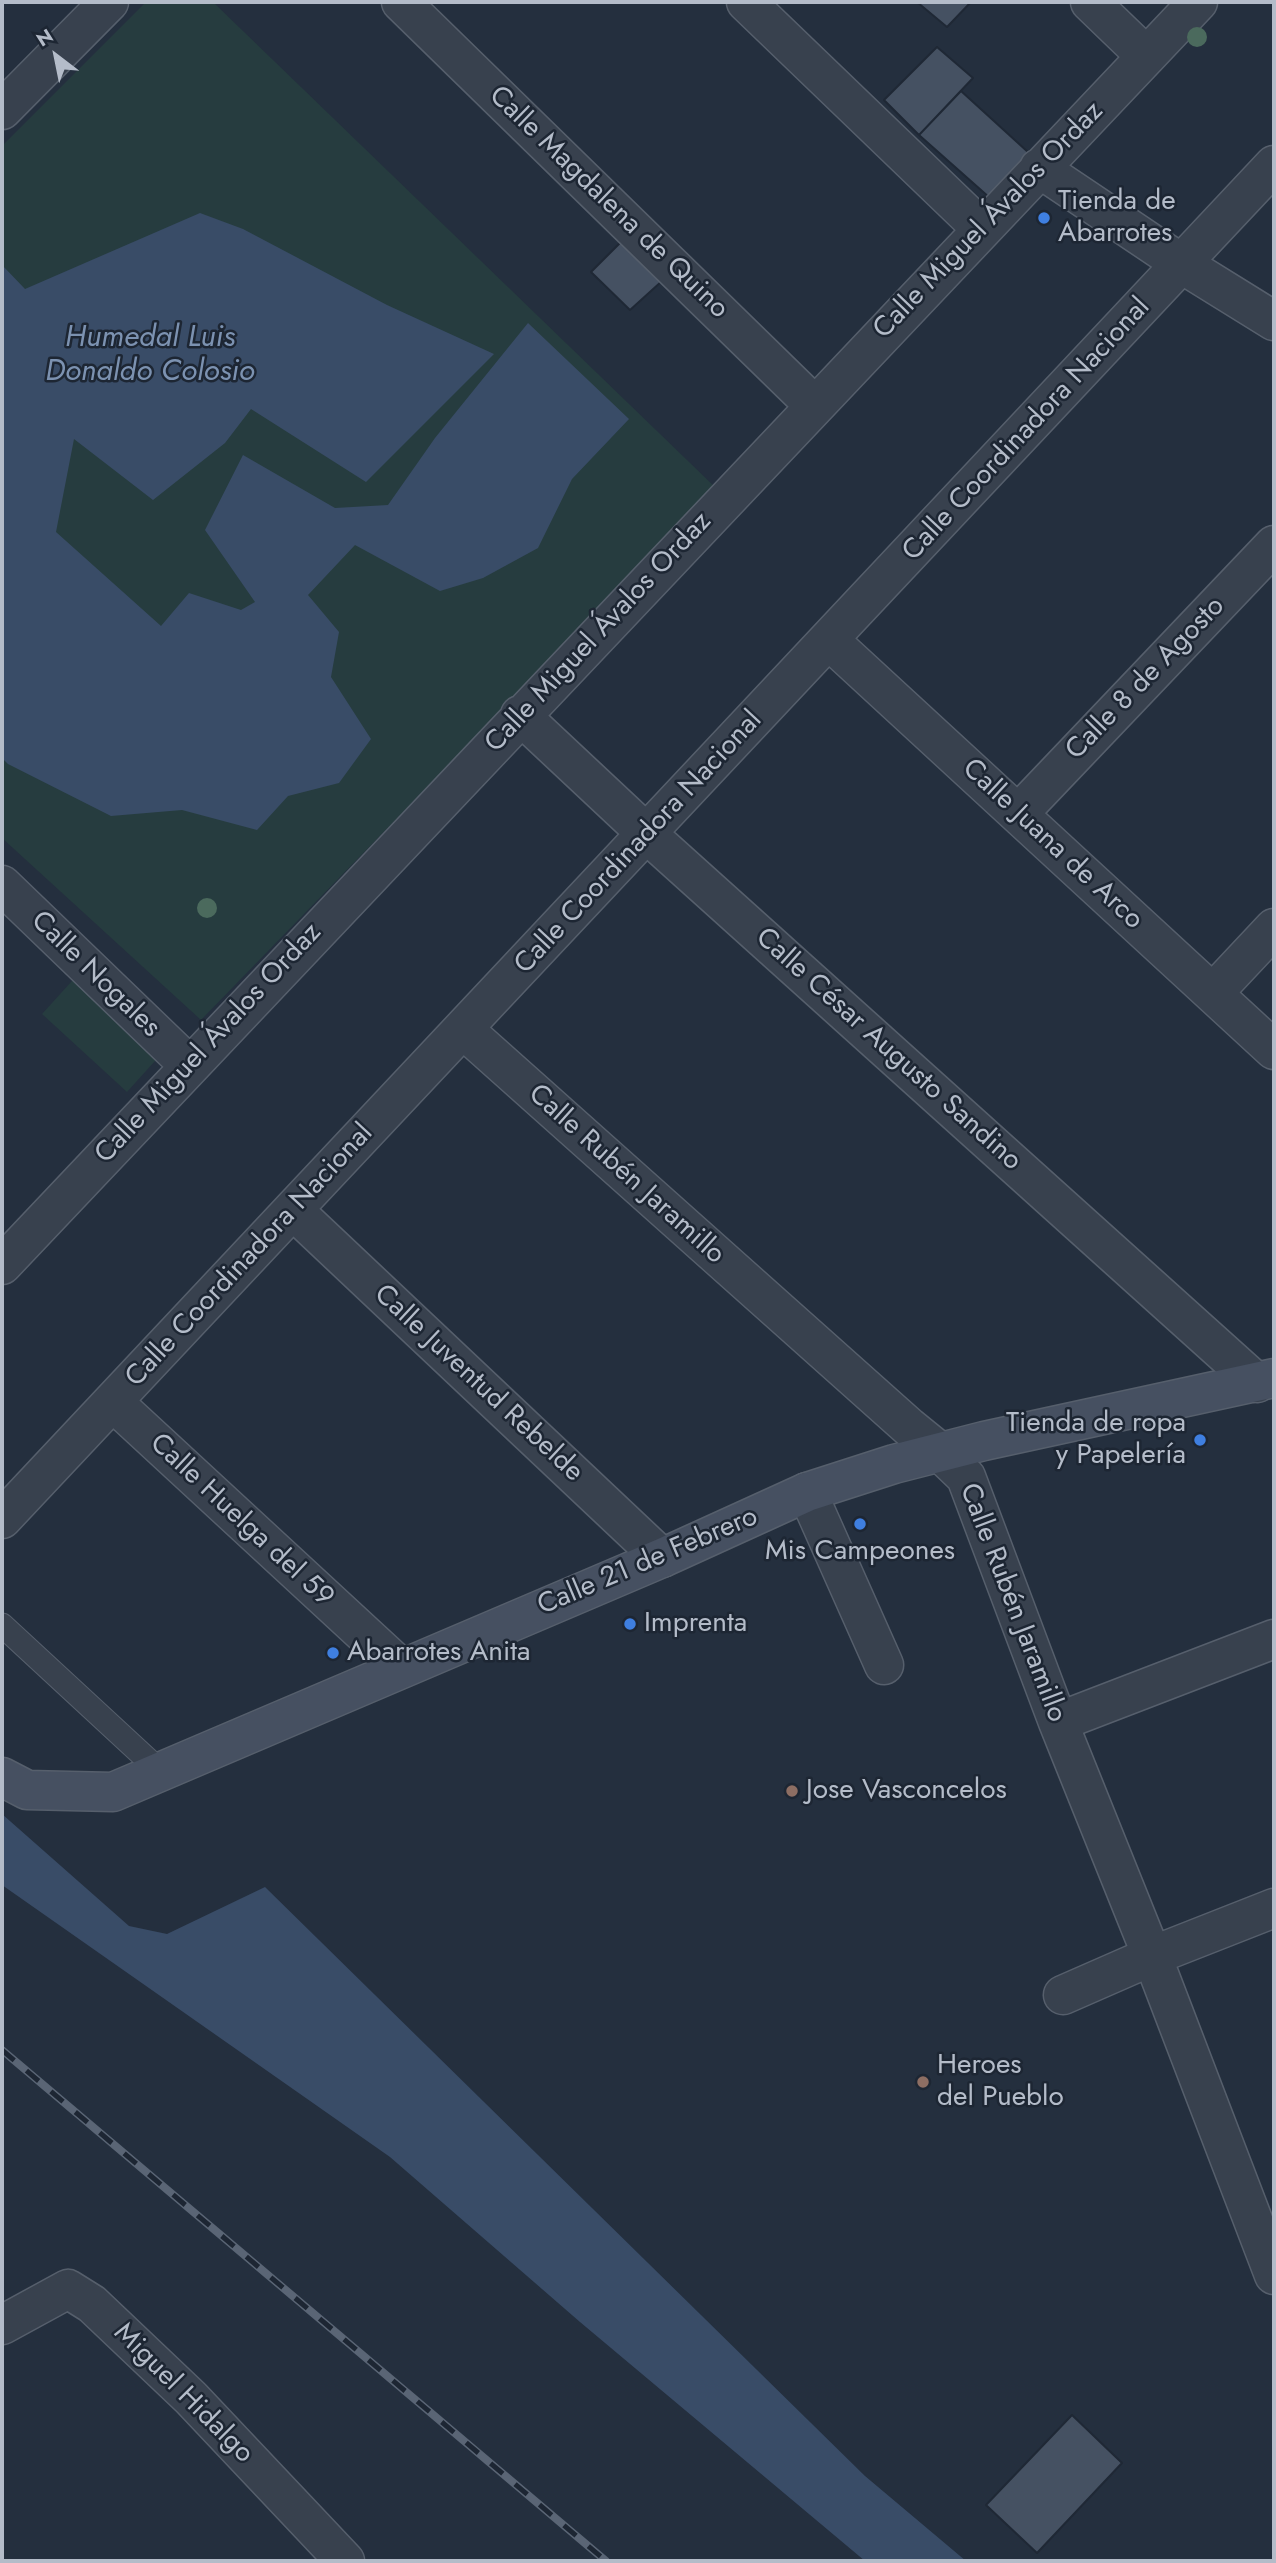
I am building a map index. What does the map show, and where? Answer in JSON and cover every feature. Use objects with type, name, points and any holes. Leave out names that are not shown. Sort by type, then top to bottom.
[{"type":"street","points":[[2,110],[108,2]]},
{"type":"street","name":"Calle Magdalena de Quino","points":[[401,2],[814,405]]},
{"type":"street","points":[[747,2],[982,229]]},
{"type":"street","points":[[1090,2],[1146,56]]},
{"type":"street","name":"Calle Miguel Ávalos Ordaz","points":[[2,1265],[1198,2]]},
{"type":"street","name":"Calle Coordinadora Nacional","points":[[2,1519],[1274,165]]},
{"type":"street","points":[[1039,168],[1182,264],[1274,321]]},
{"type":"street","name":"Calle 8 de Agosto","points":[[1018,814],[1274,545]]},
{"type":"street","name":"Calle Juana de Arco","points":[[830,640],[1274,1050]]},
{"type":"street","name":"Calle César Augusto Sandino","points":[[520,715],[648,834],[1265,1381]]},
{"type":"street","name":"Calle Nogales","points":[[2,885],[189,1065]]},
{"type":"street","points":[[1213,993],[1274,928]]},
{"type":"street","name":"Calle Rubén Jaramillo","points":[[463,1029],[966,1477],[1058,1722],[1152,1956],[1260,2196],[1274,2275]]},
{"type":"street","name":"Calle Juventud Rebelde","points":[[293,1210],[662,1558]]},
{"type":"street","name":"Calle 21 de Febrero","points":[[2,1777],[27,1790],[113,1792],[662,1558],[807,1492],[894,1464],[984,1441],[1265,1381]]},
{"type":"street","name":"Calle Huelga del 59","points":[[113,1402],[401,1668]]},
{"type":"street","points":[[807,1492],[884,1665]]},
{"type":"street","points":[[1058,1722],[1274,1639]]},
{"type":"street","points":[[1063,1995],[1152,1956],[1274,1908]]},
{"type":"street","name":"Miguel Hidalgo","points":[[2,2325],[68,2289],[92,2304],[191,2398],[345,2561]]},
{"type":"lane","points":[[2,1625],[161,1772]]},
{"type":"green space","points":[[146,2],[213,2],[717,489],[201,1020],[2,838],[2,146]]},
{"type":"green space","points":[[81,971],[164,1051],[127,1092],[42,1014]]},
{"type":"water","name":"Humedal Luis Donaldo Colosio","points":[[200,213],[243,229],[387,305],[494,354],[366,482],[251,409],[225,443],[153,500],[74,439],[56,532],[161,626],[189,593],[241,610],[255,602],[205,530],[243,455],[335,508],[388,505],[435,438],[528,323],[629,419],[572,479],[538,548],[483,578],[440,591],[355,545],[308,595],[339,632],[331,677],[371,739],[339,783],[288,796],[257,830],[182,810],[111,816],[8,764],[2,758],[2,265],[25,289]]},
{"type":"water","points":[[2,1814],[129,1926],[167,1934],[265,1887],[865,2476],[966,2561],[865,2561],[580,2322],[390,2157],[2,1885]]},
{"type":"building","points":[[917,2],[971,2],[947,27]]},
{"type":"building","points":[[937,47],[973,78],[919,135],[884,100]]},
{"type":"building","points":[[961,91],[1029,153],[990,198],[919,135]]},
{"type":"building","points":[[622,241],[662,281],[630,310],[591,272]]},
{"type":"building","points":[[1072,2415],[1122,2463],[1037,2553],[986,2505]]},
{"type":"railway","points":[[2,2050],[606,2561]]},
{"type":"place","name":"Tienda de Abarrotes","points":[[1044,218]]},
{"type":"place","name":"Tienda de ropa y Papelería","points":[[1200,1440]]},
{"type":"place","name":"Mis Campeones","points":[[860,1524]]},
{"type":"place","name":"Imprenta","points":[[630,1624]]},
{"type":"place","name":"Abarrotes Anita","points":[[333,1653]]},
{"type":"place","name":"Jose Vasconcelos","points":[[792,1791]]},
{"type":"place","name":"Heroes del Pueblo","points":[[923,2082]]}]
